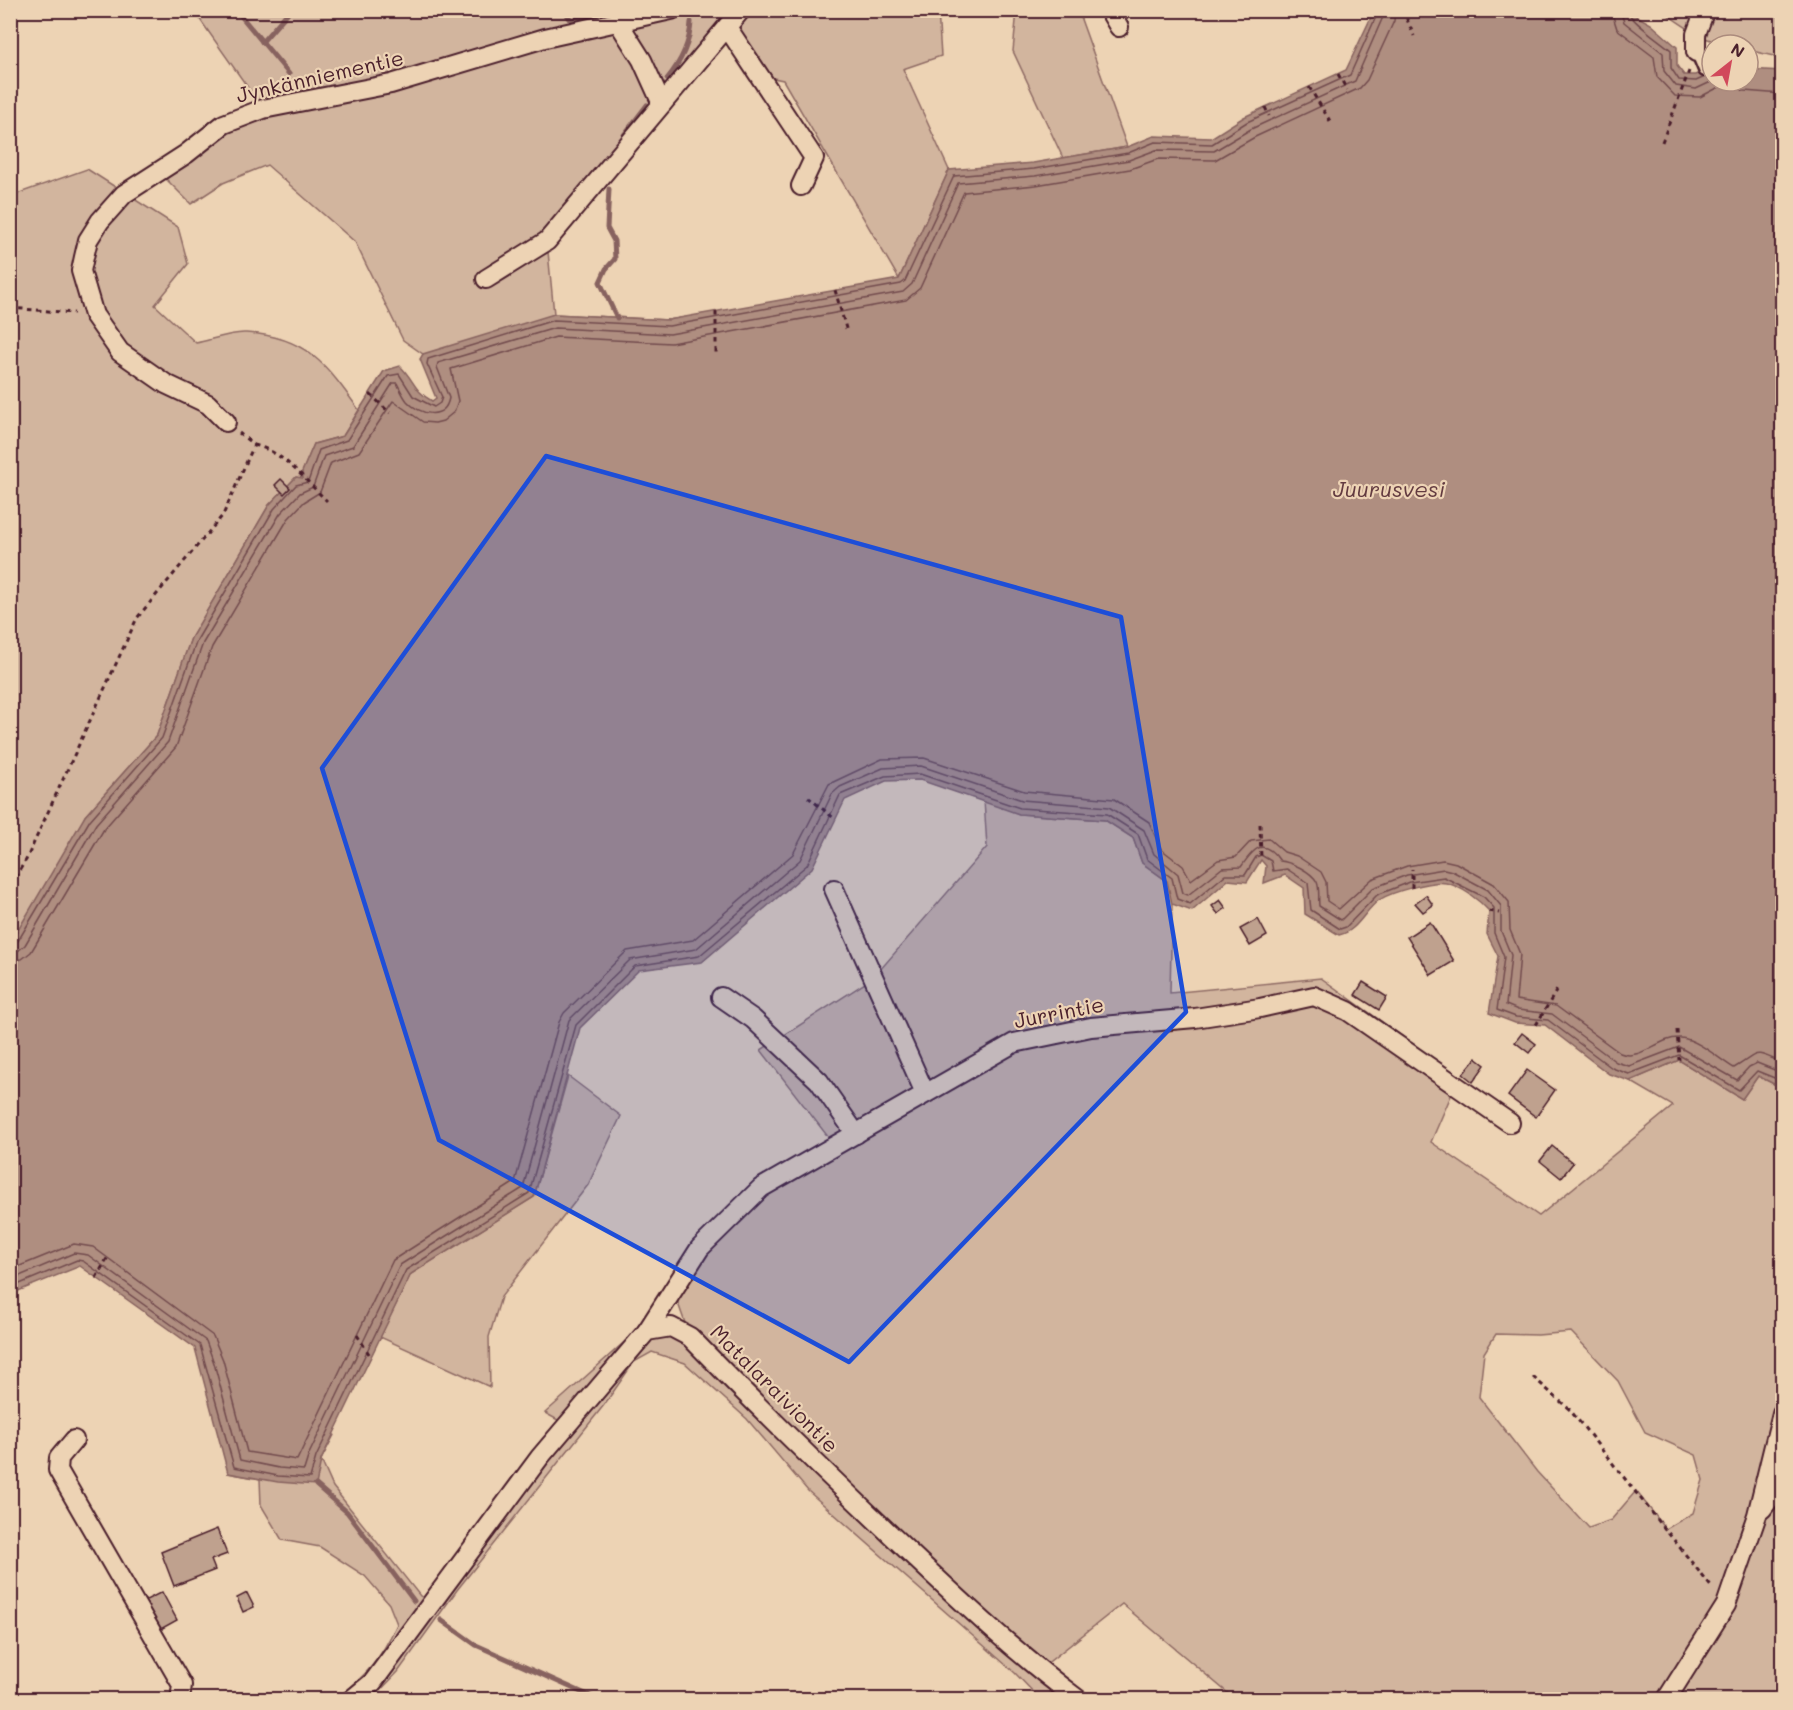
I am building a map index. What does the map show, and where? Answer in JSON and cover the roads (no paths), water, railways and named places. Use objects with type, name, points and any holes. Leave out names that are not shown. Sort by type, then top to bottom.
[{"type":"street","name":"Jynkänniementie","points":[[226,422],[208,404],[166,384],[120,352],[94,315],[81,270],[88,240],[100,221],[124,194],[186,154],[224,124],[263,110],[391,84],[545,38],[671,10]]},
{"type":"street","points":[[486,279],[547,241],[741,10]]},
{"type":"street","points":[[1109,10],[1119,27]]},
{"type":"street","points":[[1696,52],[1696,34],[1705,10]]},
{"type":"street","points":[[618,22],[642,60],[662,104]]},
{"type":"street","points":[[727,27],[814,158],[801,186]]},
{"type":"street","points":[[834,888],[925,1093]]},
{"type":"street","name":"Jurrintie","points":[[646,1331],[700,1248],[761,1188],[1014,1043],[1091,1027],[1195,1018],[1260,1008],[1314,996],[1348,1011],[1510,1123]]},
{"type":"street","points":[[720,997],[753,1019],[819,1081],[856,1134]]},
{"type":"street","name":"Matalaraiviontie","points":[[646,1331],[671,1327],[690,1337],[823,1470],[945,1586],[1078,1700]]},
{"type":"street","points":[[351,1700],[373,1682],[540,1457],[646,1331]]},
{"type":"street","points":[[1666,1700],[1726,1605],[1757,1515],[1782,1413]]},
{"type":"street","points":[[74,1440],[59,1458],[58,1470],[182,1685],[180,1700]]},
{"type":"street","points":[[1757,1515],[1782,1483]]},
{"type":"lane","points":[[1696,52],[1700,62]]},
{"type":"water","name":"Juurusvesi","points":[[1374,11],[1628,11],[1651,24],[1677,47],[1677,66],[1684,75],[1700,73],[1700,93],[1760,93],[1760,70],[1782,71],[1782,1088],[1758,1076],[1742,1099],[1679,1060],[1630,1081],[1609,1074],[1545,1025],[1515,1023],[1489,1013],[1498,956],[1487,934],[1489,911],[1458,887],[1440,883],[1402,890],[1379,900],[1356,925],[1346,933],[1339,935],[1305,914],[1304,888],[1285,875],[1264,883],[1266,866],[1261,860],[1247,882],[1228,880],[1192,911],[1172,904],[1167,881],[1142,863],[1133,838],[1105,820],[1019,814],[920,780],[886,781],[845,800],[812,868],[702,962],[639,970],[580,1028],[534,1197],[411,1274],[321,1460],[316,1485],[278,1482],[228,1473],[195,1348],[80,1266],[11,1294],[11,942],[85,816],[157,735],[191,638],[269,505],[296,477],[303,478],[302,472],[314,444],[343,436],[384,371],[400,366],[417,389],[432,401],[436,398],[420,359],[423,354],[554,314],[668,320],[899,279],[949,170],[1033,163],[1127,147],[1154,136],[1211,138],[1244,117],[1346,70]]},
{"type":"waterway","points":[[236,10],[289,74]]},
{"type":"waterway","points":[[262,42],[290,10]]},
{"type":"waterway","points":[[564,10],[571,20],[621,10]]},
{"type":"waterway","points":[[667,79],[684,52],[691,22]]},
{"type":"waterway","points":[[624,135],[647,105]]},
{"type":"waterway","points":[[609,189],[607,228],[614,241],[615,259],[606,269],[600,282],[617,318]]},
{"type":"waterway","points":[[316,1485],[347,1512],[414,1601]]},
{"type":"waterway","points":[[441,1620],[476,1645],[599,1700]]}]
